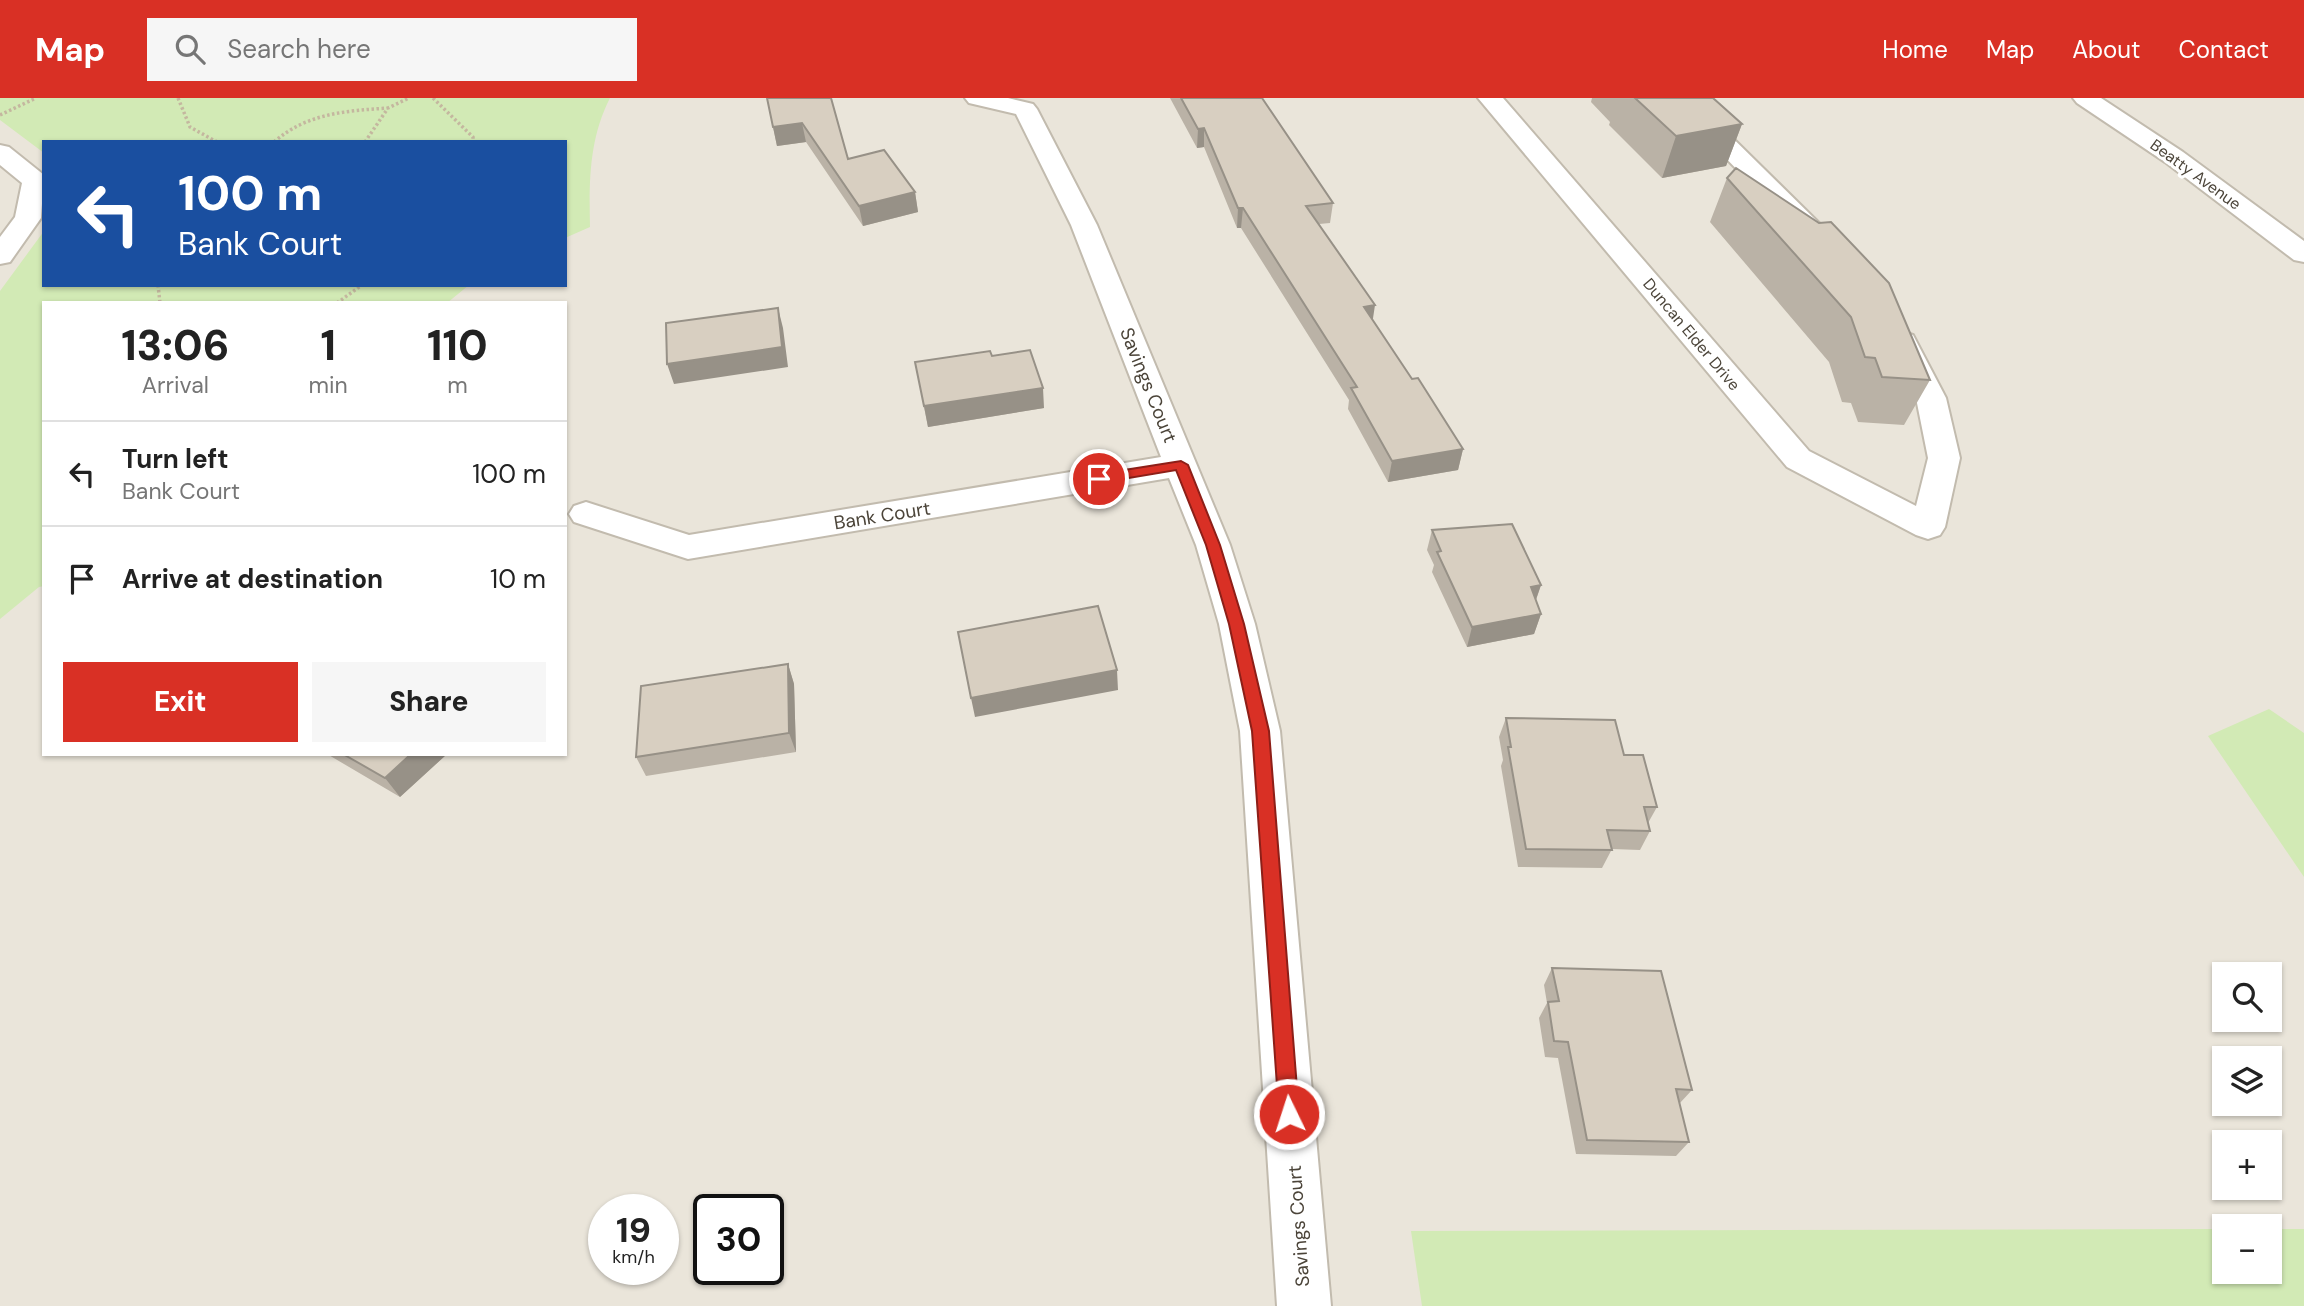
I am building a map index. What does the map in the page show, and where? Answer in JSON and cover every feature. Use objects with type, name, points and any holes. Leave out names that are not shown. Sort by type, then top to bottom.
[{"type":"street","name":"Savings Court","points":[[977,98],[1026,109],[1084,225],[1213,545],[1233,610],[1261,731],[1304,1306]]},
{"type":"street","name":"Duncan Elder Drive","points":[[1490,98],[1798,459],[1928,527],[1944,458],[1931,398],[1890,321]]},
{"type":"street","points":[[1679,98],[1830,250]]},
{"type":"street","name":"Beatty Avenue","points":[[2085,98],[2174,157],[2304,254]]},
{"type":"street","points":[[0,152],[34,181],[28,218],[0,256]]},
{"type":"street","name":"Bank Court","points":[[586,514],[688,547],[1181,465]]},
{"type":"path","points":[[0,115],[36,98]]},
{"type":"path","points":[[178,98],[190,127],[213,140]]},
{"type":"path","points":[[276,140],[284,131],[307,118],[333,112],[388,108],[409,98]]},
{"type":"path","points":[[433,98],[439,101],[473,140]]},
{"type":"path","points":[[368,140],[388,108]]},
{"type":"path","points":[[340,301],[359,287]]},
{"type":"shaded area","points":[[0,98],[2304,98],[2304,1306],[0,1306]]},
{"type":"green space","points":[[0,98],[610,98],[594,145],[590,177],[590,227],[567,237],[567,140],[42,140],[42,152],[0,120]]},
{"type":"green space","points":[[42,234],[42,287],[467,287],[449,301],[42,301],[42,586],[0,619],[0,291]]},
{"type":"green space","points":[[2269,709],[2304,733],[2304,877],[2208,736]]},
{"type":"green space","points":[[2212,1229],[2212,1284],[2282,1284],[2282,1229],[2304,1229],[2304,1306],[1422,1306],[1411,1231]]},
{"type":"building","points":[[767,98],[831,98],[848,159],[884,150],[915,192],[859,206],[802,123],[773,127]]},
{"type":"building","points":[[1181,98],[1262,98],[1333,203],[1306,206],[1375,305],[1364,307],[1412,379],[1418,378],[1463,449],[1392,461],[1351,388],[1357,387],[1243,208],[1238,208],[1204,128],[1198,129]]},
{"type":"building","points":[[1635,98],[1713,98],[1742,124],[1676,136]]},
{"type":"building","points":[[1736,168],[1819,223],[1831,222],[1889,283],[1930,380],[1882,377],[1875,358],[1865,357],[1851,317],[1727,178]]},
{"type":"building","points":[[778,308],[782,347],[667,364],[666,323]]},
{"type":"building","points":[[1030,350],[1043,388],[924,406],[915,362],[990,351],[992,356]]},
{"type":"building","points":[[1512,524],[1541,585],[1531,587],[1541,614],[1472,627],[1437,552],[1441,551],[1432,530]]},
{"type":"building","points":[[1098,606],[1117,670],[971,698],[958,632]]},
{"type":"building","points":[[788,664],[789,733],[636,757],[641,686]]},
{"type":"building","points":[[1506,718],[1615,720],[1624,755],[1643,755],[1657,807],[1644,807],[1650,831],[1607,830],[1612,850],[1526,849],[1508,747],[1511,747]]},
{"type":"building","points":[[346,756],[409,756],[385,778]]},
{"type":"building","points":[[1552,968],[1661,971],[1692,1090],[1676,1089],[1689,1142],[1587,1140],[1568,1042],[1554,1041],[1548,1002],[1559,1001]]},
{"type":"route","points":[[1099,479],[1181,465],[1213,545],[1237,624],[1261,731],[1289,1114]]}]
